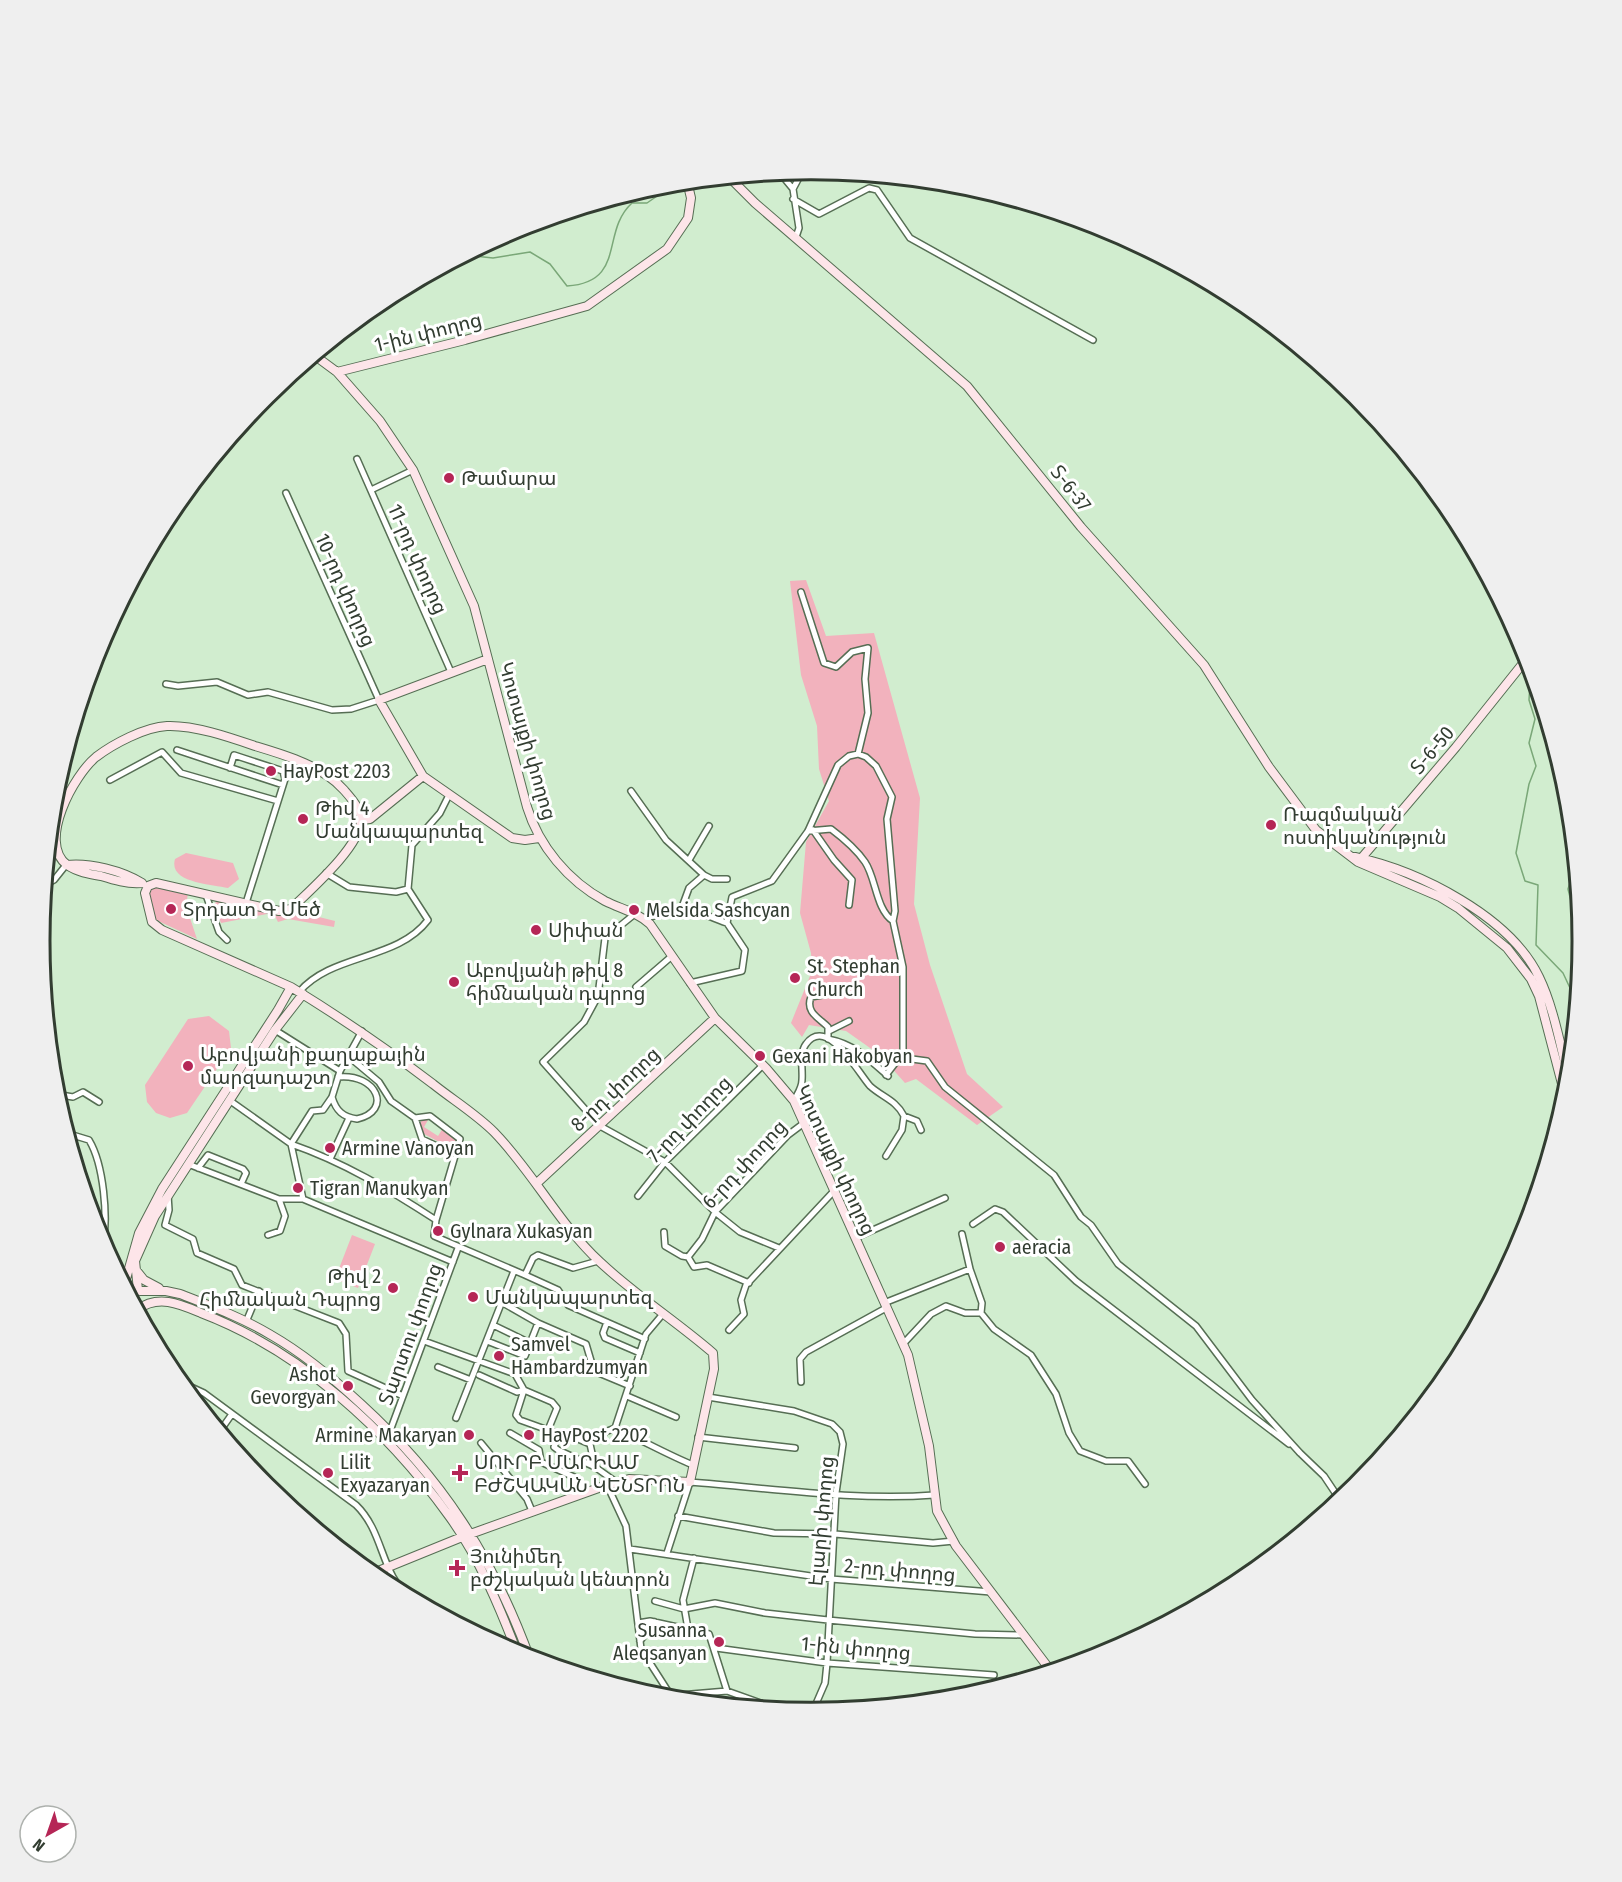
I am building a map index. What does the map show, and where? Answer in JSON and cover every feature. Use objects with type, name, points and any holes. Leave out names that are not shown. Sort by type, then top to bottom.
[{"type":"main road","name":"Տ-6-37","points":[[735,184],[754,203],[967,386],[1081,527],[1204,665],[1298,808],[1316,830],[1348,855],[1442,893],[1482,914],[1527,956],[1546,994],[1561,1071]]},
{"type":"main road","name":"1-ին փողոց","points":[[337,372],[587,306],[667,249],[688,218],[691,198],[689,190]]},
{"type":"main road","points":[[320,359],[337,372]]},
{"type":"main road","name":"Կոտայքի փողոց","points":[[337,372],[380,421],[413,470],[474,606],[527,807],[539,838],[578,882],[608,902],[644,918],[715,1018],[763,1065],[794,1101],[903,1344],[929,1446],[937,1511],[954,1541],[1047,1665]]},
{"type":"main road","points":[[488,659],[379,700],[423,776],[512,838],[525,840],[539,838]]},
{"type":"main road","name":"Տ-6-50","points":[[1360,860],[1456,747],[1521,666]]},
{"type":"main road","points":[[56,839],[57,852],[66,865],[76,870],[145,886],[159,883],[279,911],[289,910],[350,847],[361,820],[357,807],[341,787],[316,770],[252,745],[200,731],[165,726],[143,732],[102,753],[83,773],[63,807],[60,818]]},
{"type":"main road","points":[[361,820],[370,819],[423,776]]},
{"type":"main road","points":[[145,886],[150,916],[158,928],[291,987],[362,1031],[481,1120],[537,1183],[598,1261],[662,1315],[713,1353],[714,1369],[690,1482],[640,1479],[616,1482],[472,1533],[381,1569]]},
{"type":"main road","points":[[127,1276],[139,1233],[162,1189],[278,1011],[291,987]]},
{"type":"main road","points":[[142,1303],[144,1296],[139,1290],[136,1270],[138,1252],[167,1194],[301,993]]},
{"type":"main road","name":"8-րդ փողոց","points":[[537,1183],[715,1018]]},
{"type":"main road","name":"Տ-6-37","points":[[1557,1048],[1563,1062]]},
{"type":"main road","points":[[136,1270],[151,1286],[246,1322],[271,1334],[308,1359],[390,1431],[431,1476],[472,1533],[498,1583],[525,1647]]},
{"type":"main road","points":[[135,1291],[166,1291]]},
{"type":"main road","points":[[144,1307],[157,1301],[170,1302],[220,1320],[267,1344],[302,1367],[385,1442],[423,1482],[462,1537],[489,1587],[513,1642]]},
{"type":"street","points":[[786,180],[793,189]]},
{"type":"street","points":[[796,237],[799,228],[793,189],[798,180]]},
{"type":"street","points":[[793,199],[819,214],[868,188],[877,190],[910,238],[1093,340]]},
{"type":"street","name":"11-րդ փողոց","points":[[357,459],[452,672]]},
{"type":"street","points":[[371,490],[413,470]]},
{"type":"street","name":"10-րդ փողոց","points":[[286,493],[379,700]]},
{"type":"street","points":[[801,592],[824,663],[836,667],[852,652],[868,648],[865,679],[868,713],[858,754]]},
{"type":"street","points":[[166,684],[178,686],[217,682],[248,694],[268,692],[332,710],[351,709],[379,700]]},
{"type":"street","points":[[177,750],[283,785]]},
{"type":"street","points":[[110,780],[162,753],[181,773],[278,801]]},
{"type":"street","points":[[727,923],[732,897],[772,881],[811,830],[838,765],[849,756],[858,754],[866,757],[876,766],[892,798],[887,819],[895,903],[893,921],[903,967],[903,1053],[887,1076],[872,1060],[843,1042],[813,1038],[802,1050],[802,1082],[794,1101]]},
{"type":"street","points":[[230,768],[234,755],[283,771],[283,785],[246,903]]},
{"type":"street","points":[[631,791],[666,840],[704,874],[712,879],[727,879]]},
{"type":"street","points":[[301,993],[317,974],[392,945],[424,926],[428,917],[408,889],[412,845],[440,813],[449,795]]},
{"type":"street","points":[[689,860],[709,826]]},
{"type":"street","points":[[811,830],[831,829],[865,862],[876,883],[884,912],[893,921]]},
{"type":"street","points":[[811,830],[852,880],[849,905]]},
{"type":"street","points":[[52,881],[66,865]]},
{"type":"street","points":[[326,873],[349,887],[396,892],[408,889]]},
{"type":"street","points":[[682,907],[689,888],[704,874]]},
{"type":"street","points":[[206,895],[219,932],[227,940]]},
{"type":"street","points":[[644,918],[673,912],[682,907],[699,910],[712,919],[727,923],[744,950],[745,967],[738,972],[690,983]]},
{"type":"street","points":[[636,913],[605,938],[598,996],[584,1022],[543,1062],[600,1126],[665,1162],[715,1212],[740,1233],[779,1248]]},
{"type":"street","points":[[636,987],[672,956]]},
{"type":"street","points":[[828,1039],[828,1027],[813,1014],[809,1002],[813,995],[826,996],[839,992]]},
{"type":"street","points":[[829,1031],[849,1021]]},
{"type":"street","points":[[275,1030],[339,1074],[359,1078],[376,1091],[376,1102],[371,1112],[362,1118],[349,1118],[338,1111],[332,1097]]},
{"type":"street","points":[[303,1199],[291,1144],[312,1111],[323,1110],[332,1097],[339,1074],[362,1031]]},
{"type":"street","points":[[828,1039],[855,1063],[869,1084],[896,1104],[904,1116],[917,1121],[921,1130]]},
{"type":"street","points":[[903,1053],[912,1059],[927,1061],[945,1087],[1054,1175],[1081,1217],[1091,1225],[1118,1264],[1197,1326],[1252,1400],[1324,1476],[1335,1493]]},
{"type":"street","points":[[348,1056],[379,1082],[391,1101],[415,1118],[422,1139],[456,1155]]},
{"type":"street","name":"7-րդ փողոց","points":[[638,1196],[665,1162],[763,1065]]},
{"type":"street","points":[[65,1096],[73,1097],[83,1092],[99,1102]]},
{"type":"street","points":[[229,1100],[291,1144],[330,1159],[391,1190],[436,1220]]},
{"type":"street","points":[[415,1118],[430,1116],[457,1135],[460,1142],[433,1234],[458,1248],[558,1290],[568,1305],[645,1339]]},
{"type":"street","points":[[886,1156],[902,1130],[904,1116]]},
{"type":"street","points":[[330,1159],[349,1118]]},
{"type":"street","name":"6-րդ փողոց","points":[[688,1257],[702,1239],[715,1212],[788,1135],[804,1123]]},
{"type":"street","points":[[74,1136],[89,1140],[97,1153],[103,1194],[103,1221]]},
{"type":"street","points":[[198,1168],[208,1155],[243,1169],[246,1173],[242,1184]]},
{"type":"street","points":[[188,1164],[279,1199],[303,1199],[453,1262]]},
{"type":"street","points":[[729,1330],[744,1314],[741,1300],[749,1283],[833,1192]]},
{"type":"street","points":[[167,1194],[169,1210],[165,1226],[193,1239],[197,1253],[234,1269],[242,1285],[339,1323],[346,1334],[348,1371],[403,1396]]},
{"type":"street","points":[[855,1238],[945,1197]]},
{"type":"street","points":[[268,1235],[278,1233],[285,1216],[279,1199]]},
{"type":"street","points":[[973,1224],[995,1209],[1003,1212],[1076,1281],[1300,1453]]},
{"type":"street","points":[[664,1232],[665,1246],[688,1257],[694,1267],[707,1264],[749,1283]]},
{"type":"street","points":[[962,1234],[970,1269],[982,1303],[981,1313],[994,1329],[1031,1355],[1056,1394],[1069,1433],[1080,1451],[1106,1461],[1128,1461],[1145,1484]]},
{"type":"street","name":"Տարտու փողոց","points":[[390,1431],[458,1248]]},
{"type":"street","points":[[525,1275],[533,1258],[538,1255],[573,1269],[598,1261]]},
{"type":"street","points":[[801,1382],[800,1359],[806,1352],[885,1306],[970,1269]]},
{"type":"street","points":[[456,1418],[514,1271]]},
{"type":"street","points":[[246,1322],[259,1291]]},
{"type":"street","points":[[502,1303],[538,1323],[586,1344],[594,1371],[630,1386]]},
{"type":"street","points":[[903,1344],[931,1314],[946,1306],[965,1313],[981,1313]]},
{"type":"street","points":[[615,1428],[645,1339],[662,1315]]},
{"type":"street","points":[[607,1322],[603,1333],[605,1338],[640,1353]]},
{"type":"street","points":[[487,1341],[525,1356],[538,1323]]},
{"type":"street","points":[[494,1325],[530,1342]]},
{"type":"street","points":[[424,1341],[515,1374],[524,1390],[552,1402],[557,1407],[548,1430]]},
{"type":"street","points":[[438,1367],[471,1380]]},
{"type":"street","points":[[479,1375],[517,1392],[524,1390]]},
{"type":"street","points":[[196,1389],[369,1518],[389,1565],[389,1575]]},
{"type":"street","points":[[524,1390],[516,1415],[520,1420],[590,1444],[596,1467]]},
{"type":"street","points":[[627,1396],[676,1417]]},
{"type":"street","name":"Էլարի փողոց","points":[[708,1397],[794,1411],[832,1424],[840,1432],[843,1444],[836,1493],[827,1663],[825,1683],[817,1702]]},
{"type":"street","points":[[223,1425],[232,1414]]},
{"type":"street","points":[[605,1432],[615,1428],[645,1441],[656,1450],[693,1465]]},
{"type":"street","points":[[510,1433],[537,1448],[541,1462],[577,1479],[583,1493]]},
{"type":"street","points":[[559,1434],[554,1447],[596,1467],[616,1482]]},
{"type":"street","points":[[698,1437],[795,1448]]},
{"type":"street","points":[[481,1443],[527,1499],[532,1511]]},
{"type":"street","points":[[667,1553],[690,1482],[907,1497],[934,1495]]},
{"type":"street","points":[[607,1485],[626,1526],[641,1649],[667,1689]]},
{"type":"street","points":[[678,1516],[774,1533],[834,1534],[933,1543],[954,1541]]},
{"type":"street","name":"2-րդ փողոց","points":[[630,1549],[831,1579],[991,1592]]},
{"type":"street","points":[[688,1629],[683,1593],[694,1558]]},
{"type":"street","points":[[655,1601],[684,1609],[716,1603],[765,1613],[828,1620],[975,1634],[1026,1635]]},
{"type":"street","points":[[638,1623],[655,1622],[709,1634],[716,1648],[727,1691]]},
{"type":"street","points":[[640,1641],[655,1622]]},
{"type":"street","name":"1-ին փողոց","points":[[716,1648],[827,1663],[994,1675]]},
{"type":"street","points":[[700,1694],[727,1691],[752,1700]]},
{"type":"shaded area","points":[[806,580],[826,636],[874,633],[920,798],[914,904],[930,965],[967,1074],[1003,1107],[977,1125],[916,1079],[905,1083],[880,1055],[846,1031],[809,1025],[802,1037],[791,1023],[812,971],[811,953],[800,913],[806,842],[829,801],[819,769],[817,726],[801,675],[790,581]]},
{"type":"shaded area","points":[[186,853],[233,863],[239,879],[228,888],[184,878],[175,867],[175,859]]},
{"type":"shaded area","points":[[154,886],[188,893],[186,906],[197,939],[156,920],[148,891]]},
{"type":"shaded area","points":[[218,900],[302,917],[315,916],[335,921],[334,927],[288,919],[278,922],[275,916],[267,914],[221,923],[214,904]]},
{"type":"shaded area","points":[[283,1009],[285,1010],[167,1189],[136,1249],[165,1189]]},
{"type":"shaded area","name":"Աբովյանի քաղաքային մարզադաշտ","points":[[209,1016],[229,1031],[231,1048],[187,1113],[170,1118],[156,1113],[147,1102],[145,1085],[188,1019]]},
{"type":"shaded area","points":[[423,1119],[428,1120],[424,1127],[438,1136],[443,1128],[457,1141],[453,1146],[447,1146],[422,1133],[420,1123]]},
{"type":"shaded area","points":[[352,1235],[375,1244],[358,1288],[335,1279]]},
{"type":"waterway","points":[[478,256],[493,258],[530,252],[550,264],[567,286],[586,282],[598,275],[605,266],[622,215],[632,203],[647,203],[659,195]]},
{"type":"waterway","points":[[1530,690],[1529,700],[1535,719],[1529,743],[1536,766],[1529,784],[1516,853],[1525,881],[1538,885],[1536,945],[1563,973],[1571,990]]},
{"type":"waterway","points":[[1570,882],[1568,889],[1571,902]]},
{"type":"place","name":"Թամարա","points":[[449,478]]},
{"type":"place","name":"HayPost 2203","points":[[271,771]]},
{"type":"place","name":"Թիվ 4 Մանկապարտեզ","points":[[303,819]]},
{"type":"place","name":"Ռազմական ոստիկանություն","points":[[1271,825]]},
{"type":"place","name":"Տրդատ Գ Մեծ","points":[[171,909]]},
{"type":"place","name":"Melsida Sashcyan","points":[[634,910]]},
{"type":"place","name":"Սիփան","points":[[536,930]]},
{"type":"place","name":"St. Stephan Church","points":[[795,978]]},
{"type":"place","name":"Աբովյանի թիվ 8 հիմնական դպրոց","points":[[454,982]]},
{"type":"place","name":"Gexani Hakobyan","points":[[760,1056]]},
{"type":"place","name":"Աբովյանի քաղաքային մարզադաշտ","points":[[188,1066]]},
{"type":"place","name":"Armine Vanoyan","points":[[330,1148]]},
{"type":"place","name":"Tigran Manukyan","points":[[298,1188]]},
{"type":"place","name":"Gylnara Xukasyan","points":[[438,1231]]},
{"type":"place","name":"aeracia","points":[[1000,1247]]},
{"type":"place","name":"Թիվ 2 Հիմնական Դպրոց","points":[[393,1288]]},
{"type":"place","name":"Մանկապարտեզ","points":[[473,1297]]},
{"type":"place","name":"Samvel Hambardzumyan","points":[[499,1356]]},
{"type":"place","name":"Ashot Gevorgyan","points":[[348,1386]]},
{"type":"place","name":"Armine Makaryan","points":[[469,1435]]},
{"type":"place","name":"HayPost 2202","points":[[529,1435]]},
{"type":"place","name":"Lilit Exyazaryan","points":[[328,1473]]},
{"type":"place","name":"ՍՈՒՐԲ ՄԱՐԻԱՄ ԲԺՇԿԱԿԱՆ ԿԵՆՏՐՈՆ","points":[[460,1473]]},
{"type":"place","name":"Յունիմեդ բժշկական կենտրոն","points":[[457,1568]]},
{"type":"place","name":"Susanna Aleqsanyan","points":[[719,1642]]}]
